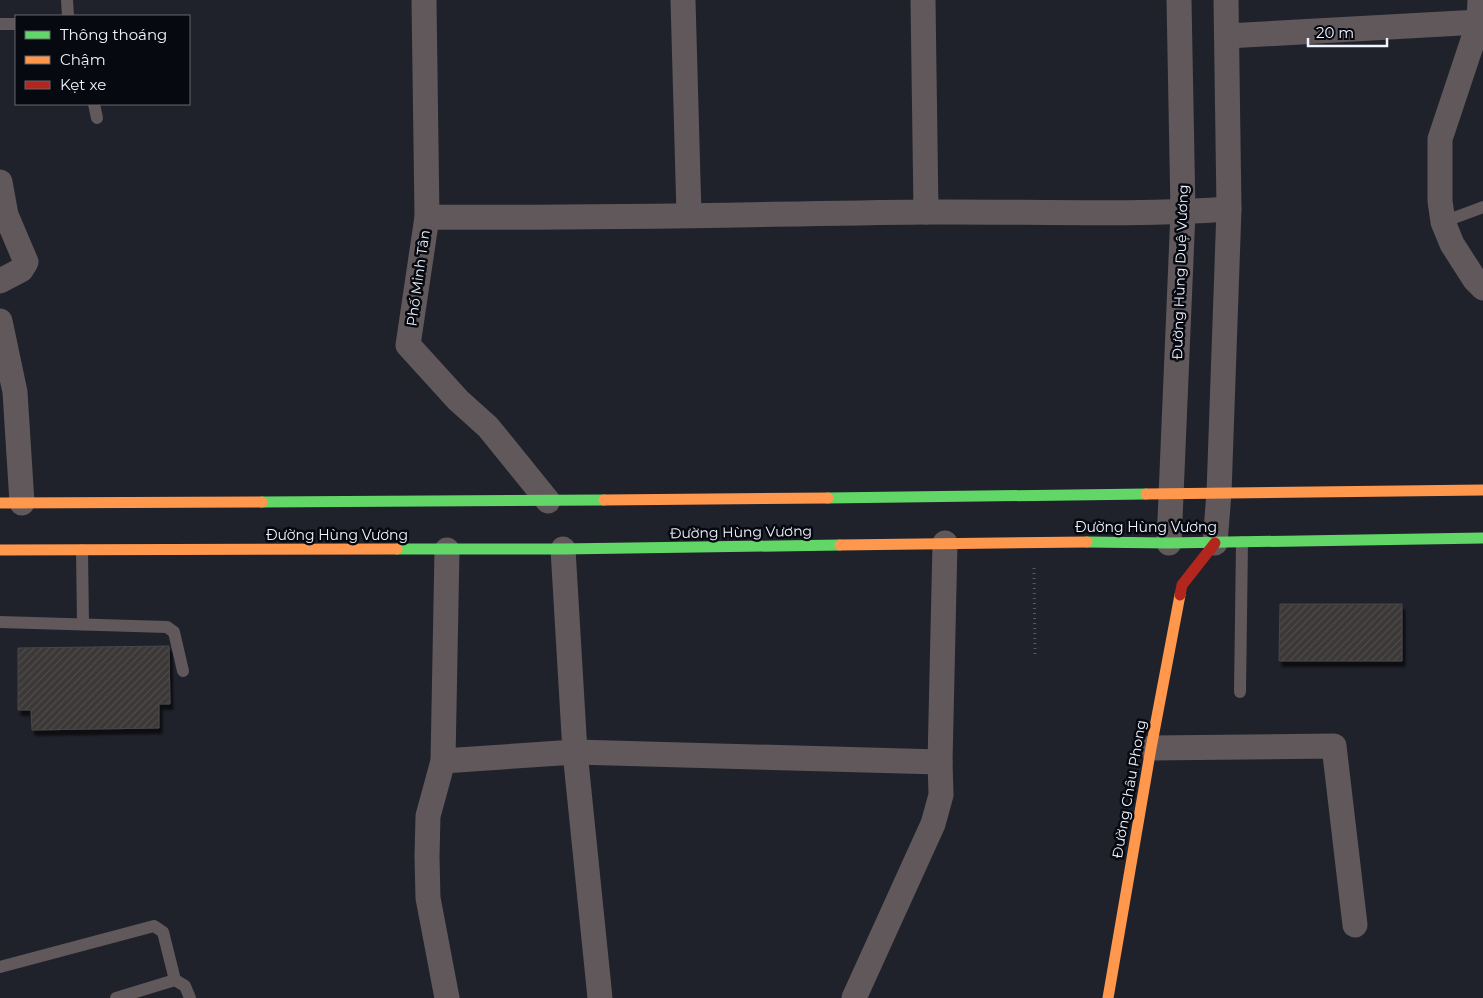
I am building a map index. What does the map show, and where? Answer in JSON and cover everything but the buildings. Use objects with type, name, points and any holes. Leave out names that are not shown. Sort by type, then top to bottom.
[{"type":"main road","points":[[11,503],[548,502],[1483,490]]},
{"type":"main road","name":"Đường Hùng Vương","points":[[0,550],[447,550],[1100,542],[1170,548],[1215,542],[1483,538]]},
{"type":"main road","name":"Đường Châu Phong","points":[[1108,998],[1151,748],[1182,585],[1215,542]]},
{"type":"main road","name":"Đường Châu Phong","points":[[1177,568],[1182,585]]},
{"type":"street","name":"Phố Minh Tân","points":[[424,0],[427,217],[408,345],[458,400],[488,428],[548,502]]},
{"type":"street","points":[[683,0],[689,215]]},
{"type":"street","points":[[923,0],[926,212]]},
{"type":"street","name":"Đường Hùng Duệ Vương","points":[[1170,548],[1183,212],[1179,0]]},
{"type":"street","points":[[1215,542],[1219,492],[1229,209],[1226,0]]},
{"type":"street","points":[[1226,36],[1481,15],[1440,138],[1440,201],[1444,222],[1452,244],[1475,280],[1483,288]]},
{"type":"street","points":[[0,182],[6,215],[26,262],[21,270],[0,281]]},
{"type":"street","points":[[427,217],[549,218],[926,212],[1183,212],[1229,209]]},
{"type":"street","points":[[0,321],[14,392],[11,503]]},
{"type":"street","points":[[854,998],[933,824],[941,795],[940,762],[945,543]]},
{"type":"street","points":[[563,549],[574,752],[600,998]]},
{"type":"street","points":[[447,550],[444,761],[428,816],[427,857],[428,898],[447,998]]},
{"type":"street","points":[[1151,748],[1334,746],[1356,925]]},
{"type":"street","points":[[444,761],[574,752],[940,762]]},
{"type":"lane","points":[[67,0],[68,15]]},
{"type":"lane","points":[[0,24],[15,24]]},
{"type":"lane","points":[[94,105],[97,118]]},
{"type":"lane","points":[[1444,222],[1483,207]]},
{"type":"lane","points":[[1240,692],[1242,542]]},
{"type":"lane","points":[[82,550],[83,624]]},
{"type":"lane","points":[[0,622],[167,627],[174,632],[182,670]]},
{"type":"lane","points":[[0,967],[154,926],[163,932],[175,980],[185,986],[190,998]]},
{"type":"lane","points":[[116,998],[175,980]]},
{"type":"path","points":[[1034,543],[1035,656]]},
{"type":"traffic: fast","points":[[828,498],[1146,494]]},
{"type":"traffic: fast","points":[[262,502],[604,500]]},
{"type":"traffic: fast","points":[[1087,542],[1169,543],[1483,538]]},
{"type":"traffic: fast","points":[[397,549],[840,545]]},
{"type":"traffic: slow","points":[[1146,494],[1483,490]]},
{"type":"traffic: slow","points":[[604,500],[828,498]]},
{"type":"traffic: slow","points":[[0,503],[262,502]]},
{"type":"traffic: slow","points":[[840,545],[1087,542]]},
{"type":"traffic: slow","points":[[0,550],[397,549]]},
{"type":"traffic: slow","points":[[1108,998],[1151,748],[1180,595]]},
{"type":"traffic: jam","points":[[1180,595],[1182,585],[1215,543]]}]
